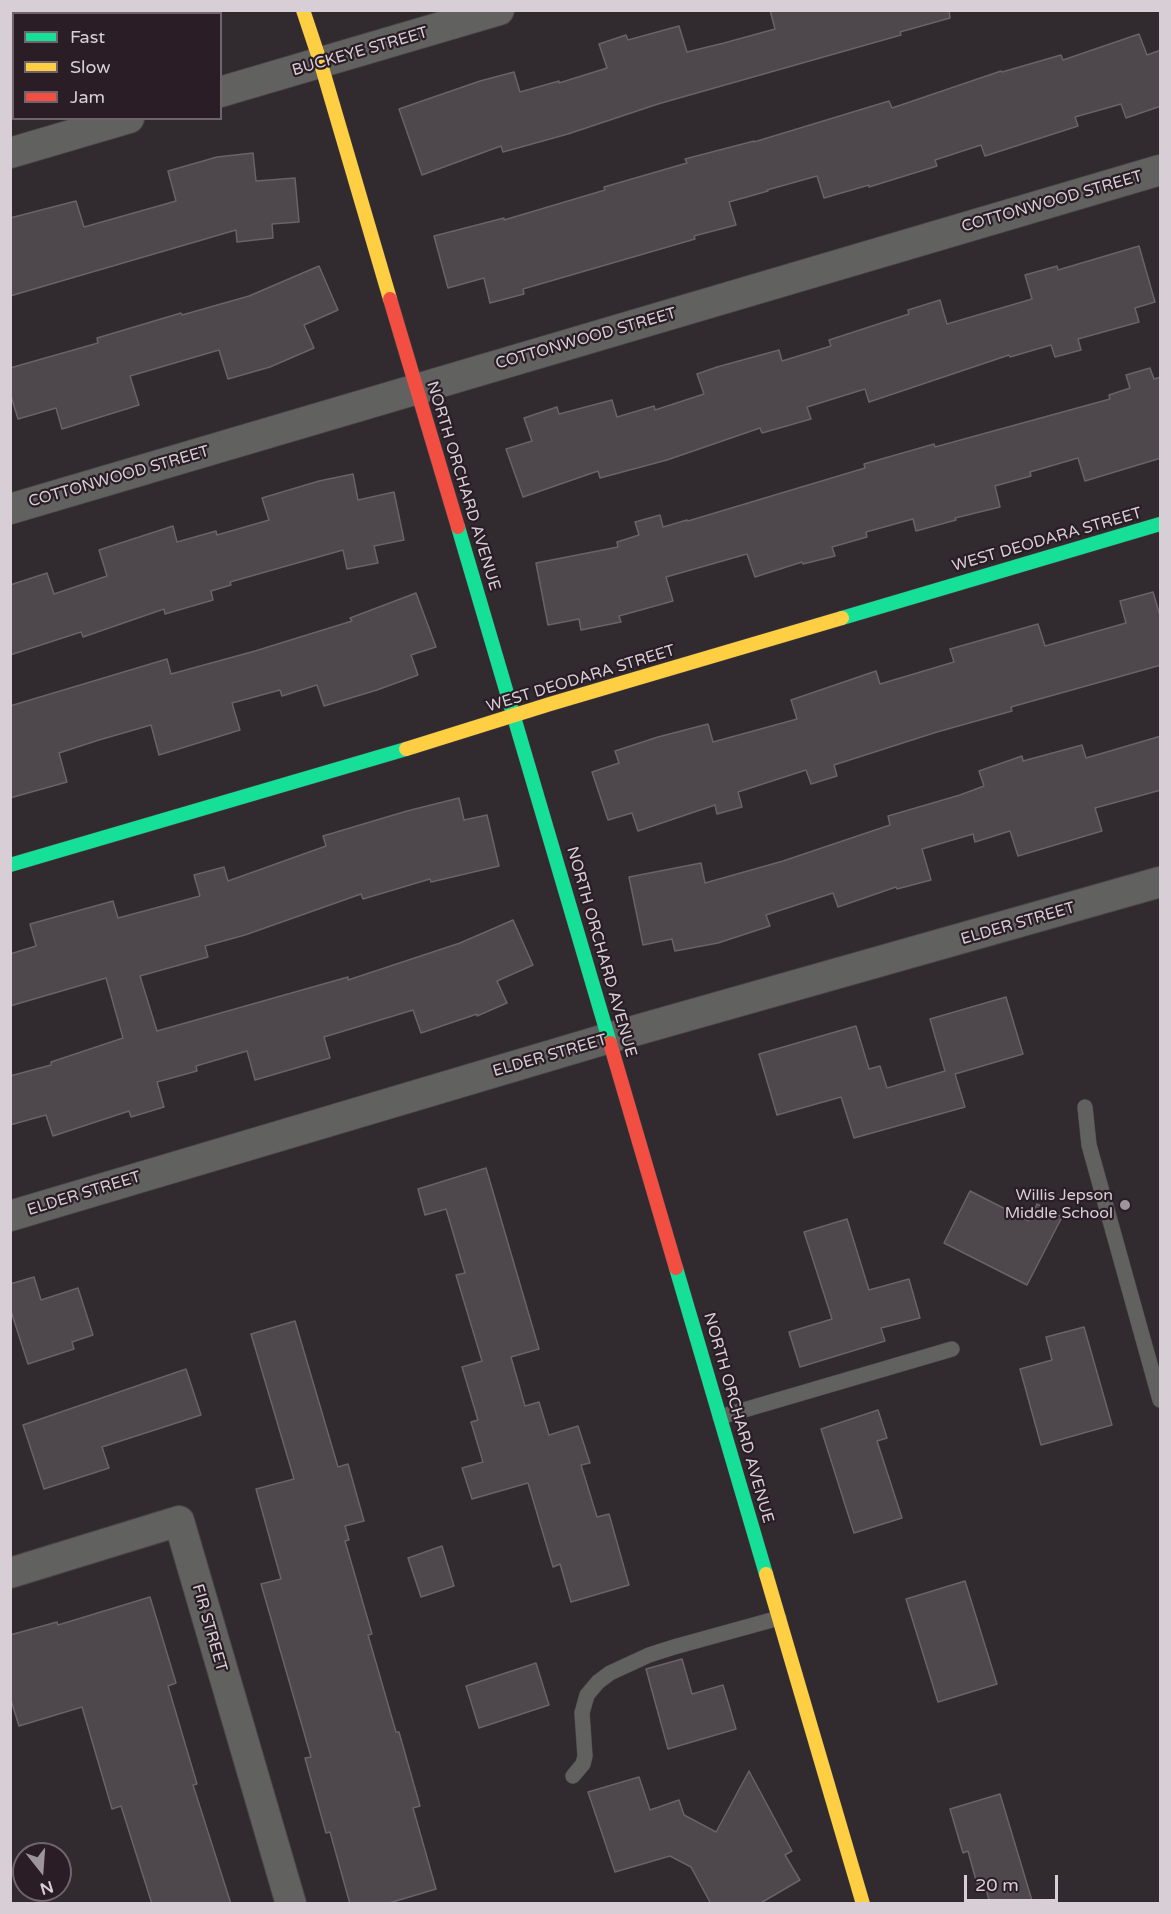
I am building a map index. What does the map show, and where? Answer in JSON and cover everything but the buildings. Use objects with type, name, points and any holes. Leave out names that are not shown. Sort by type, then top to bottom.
[{"type":"street","name":"NORTH ORCHARD AVENUE","points":[[303,10],[514,715],[863,1904]]},
{"type":"street","name":"BUCKEYE STREET","points":[[222,91],[499,10]]},
{"type":"street","points":[[10,153],[122,120]]},
{"type":"street","name":"COTTONWOOD STREET","points":[[10,509],[1161,170]]},
{"type":"street","name":"WEST DEODARA STREET","points":[[10,865],[1161,524]]},
{"type":"street","name":"ELDER STREET","points":[[10,1216],[609,1038],[1161,882]]},
{"type":"street","name":"FIR STREET","points":[[10,1573],[179,1521],[291,1904]]},
{"type":"lane","points":[[1085,1107],[1089,1145],[1161,1400]]},
{"type":"lane","points":[[720,1417],[952,1349]]},
{"type":"lane","points":[[573,1776],[583,1764],[585,1756],[582,1713],[587,1695],[598,1682],[610,1673],[649,1655],[779,1618]]},
{"type":"traffic: fast","points":[[842,618],[1160,524]]},
{"type":"traffic: fast","points":[[458,527],[610,1043]]},
{"type":"traffic: fast","points":[[10,865],[406,749]]},
{"type":"traffic: fast","points":[[676,1268],[766,1574]]},
{"type":"traffic: slow","points":[[303,10],[390,299]]},
{"type":"traffic: slow","points":[[406,749],[842,618]]},
{"type":"traffic: slow","points":[[766,1574],[863,1904]]},
{"type":"traffic: jam","points":[[390,299],[458,527]]},
{"type":"traffic: jam","points":[[610,1043],[676,1268]]},
{"type":"place","name":"Willis Jepson Middle School","points":[[1125,1205]]}]
